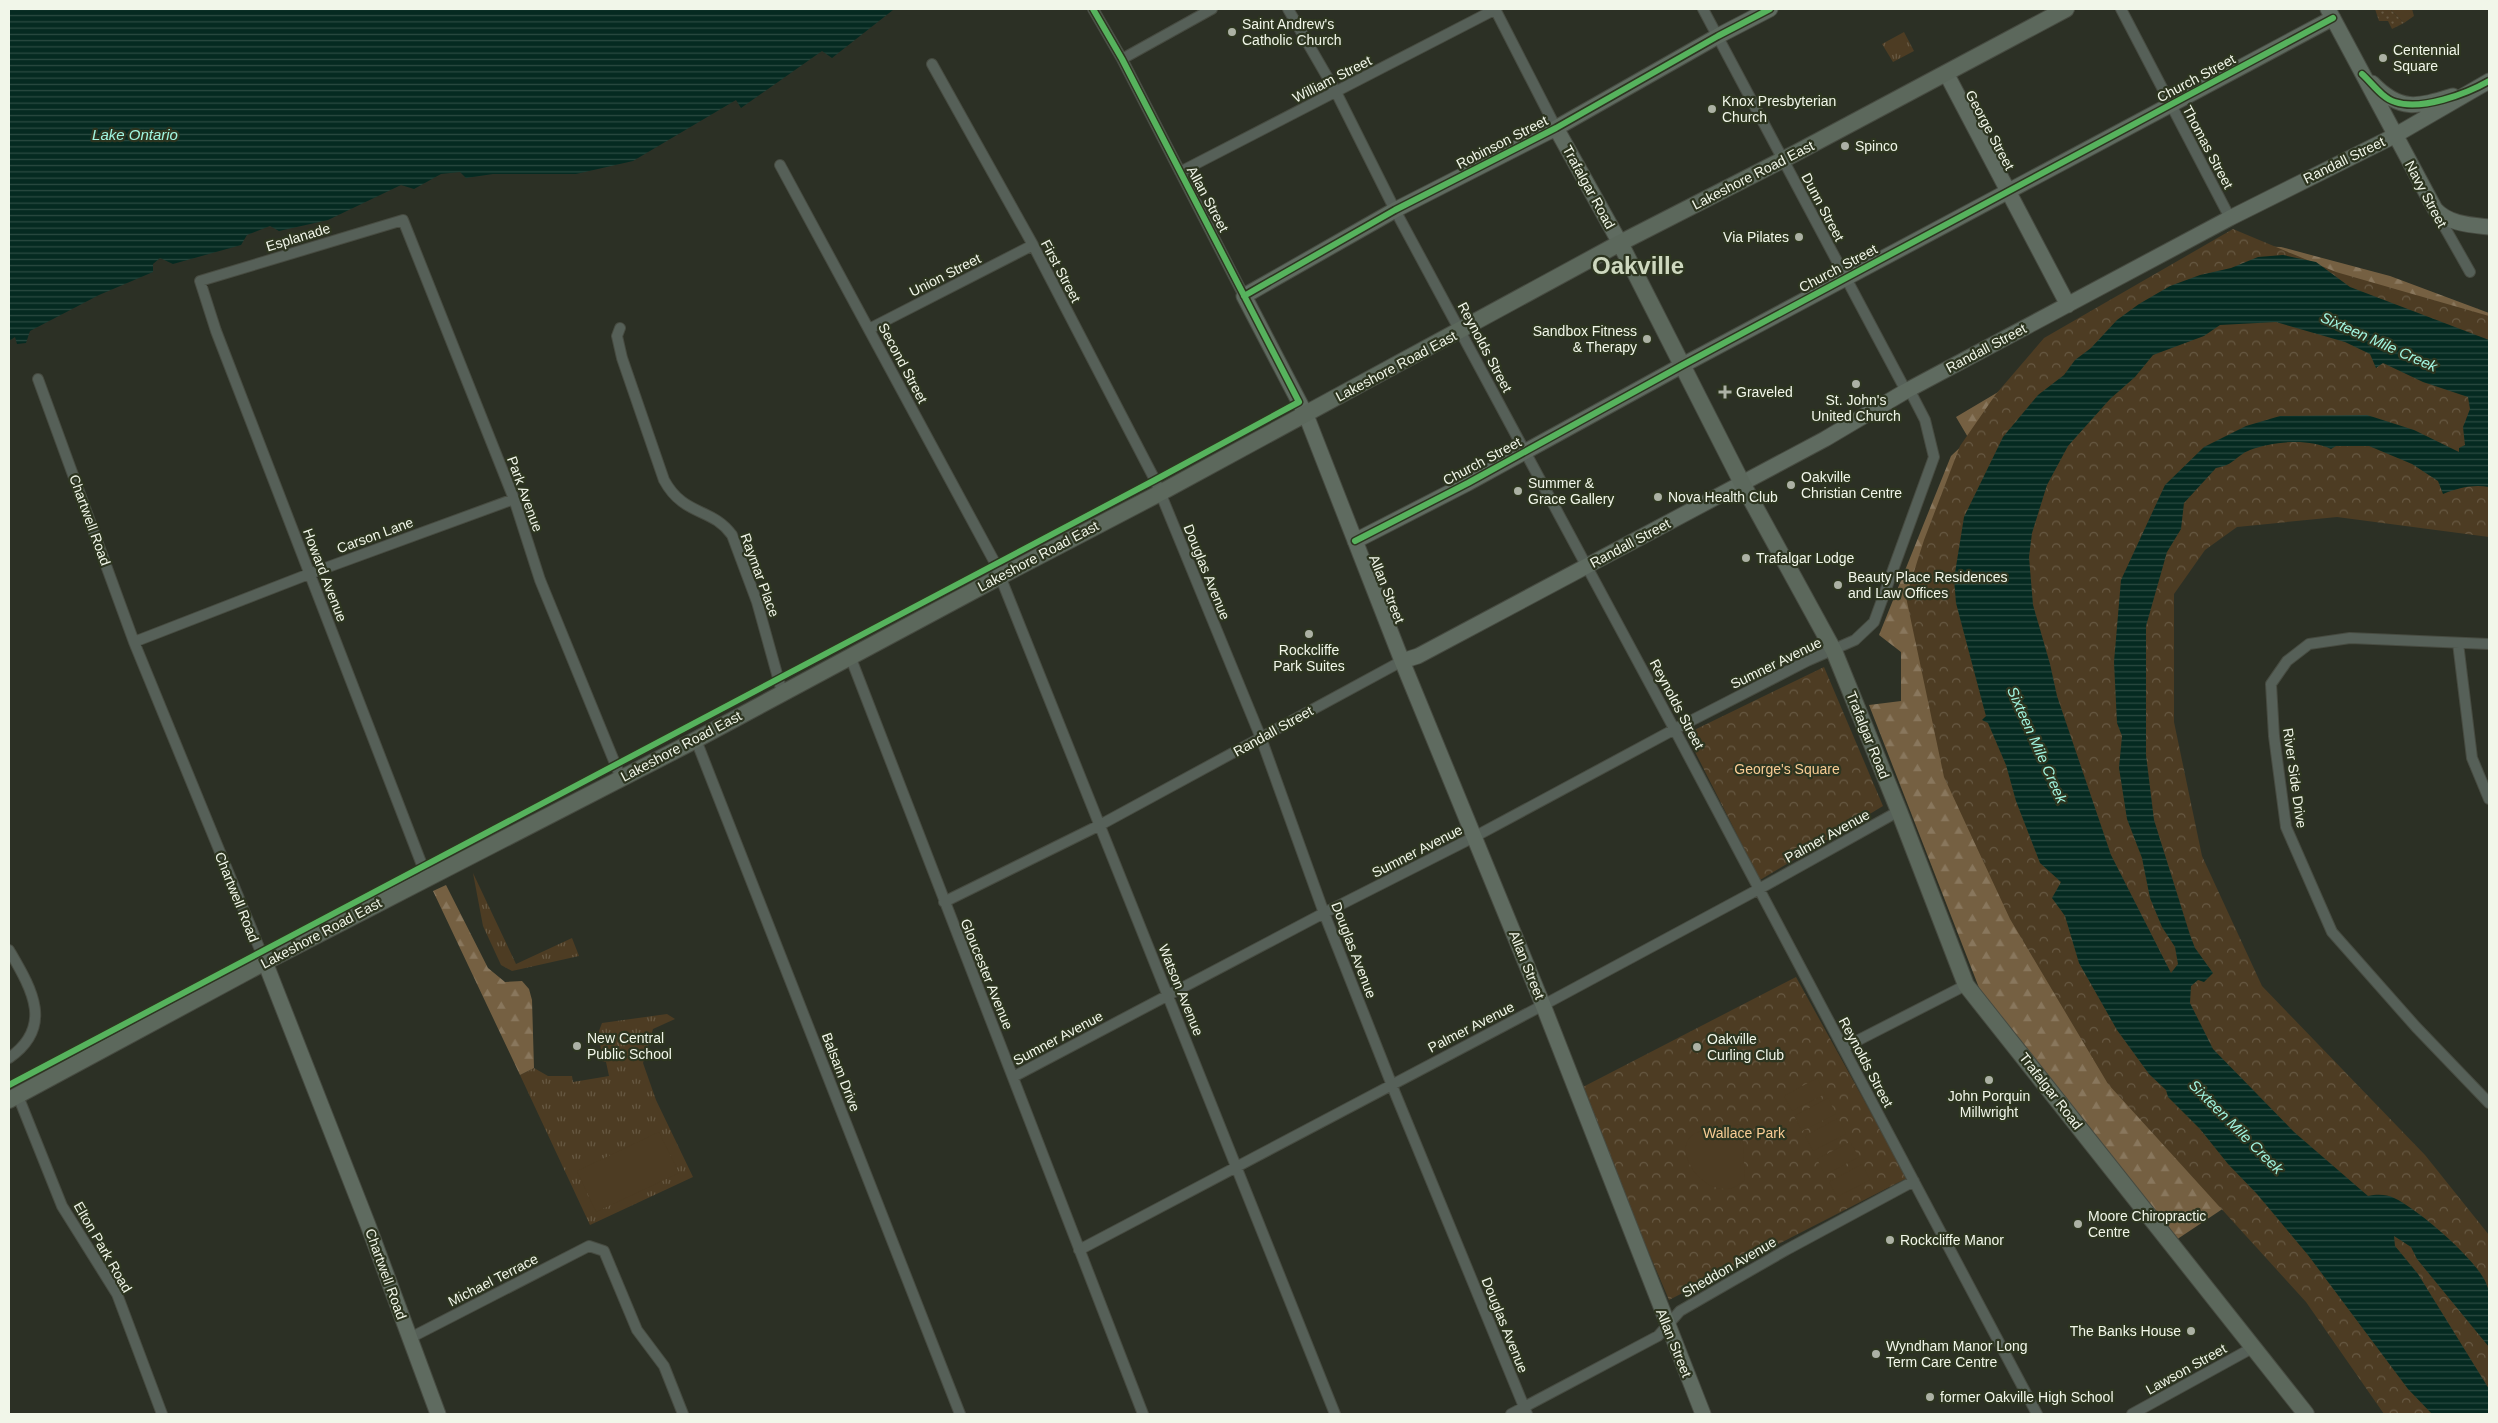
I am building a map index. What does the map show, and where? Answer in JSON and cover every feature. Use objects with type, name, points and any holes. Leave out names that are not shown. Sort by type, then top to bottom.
[{"type":"main road","name":"Lakeshore Road East","points":[[13,1098],[264,962],[696,740],[782,692],[1306,415],[1620,243],[1782,160],[2066,9]]},
{"type":"main road","name":"Trafalgar Road","points":[[1620,243],[1742,483],[1834,651],[1899,811],[1966,985],[2306,1414]]},
{"type":"street","name":"Allan Street","points":[[1093,9],[1122,59],[1306,415],[1402,661],[1476,836],[1543,1005],[1702,1414]]},
{"type":"street","points":[[1122,59],[1212,9]]},
{"type":"street","name":"Reynolds Street","points":[[1288,9],[1336,92],[1395,210],[1675,729],[1842,1048],[2038,1414]]},
{"type":"street","name":"William Street","points":[[1180,172],[1495,9]]},
{"type":"street","name":"Trafalgar Road","points":[[1495,9],[1556,128],[1620,243]]},
{"type":"street","name":"Dunn Street","points":[[1703,9],[1845,278],[1925,420],[1934,457],[1874,622],[1855,640],[1834,651]]},
{"type":"street","name":"Robinson Street","points":[[1244,296],[1395,210],[1556,128],[1718,36],[1770,9]]},
{"type":"street","name":"Thomas Street","points":[[2121,9],[2230,218]]},
{"type":"street","name":"Church Street","points":[[1355,542],[1526,452],[1845,278],[2171,106],[2331,14]]},
{"type":"street","name":"Navy Street","points":[[2331,14],[2394,136],[2470,272]]},
{"type":"street","name":"First Street","points":[[932,64],[1033,245],[1160,493]]},
{"type":"street","name":"George Street","points":[[1946,73],[2068,305]]},
{"type":"street","points":[[2362,74],[2386,98],[2395,102],[2423,104],[2474,90],[2489,81]]},
{"type":"street","name":"Randall Street","points":[[944,902],[1100,825],[1402,661],[1418,656],[1825,439],[1907,390],[2230,218],[2394,136],[2474,90]]},
{"type":"street","name":"Second Street","points":[[780,165],[1000,576]]},
{"type":"street","points":[[2435,209],[2442,217],[2453,221],[2489,228]]},
{"type":"street","name":"Esplanade","points":[[200,281],[404,220]]},
{"type":"street","name":"Park Avenue","points":[[404,220],[514,499],[540,580],[620,778]]},
{"type":"street","name":"Union Street","points":[[869,329],[1033,245]]},
{"type":"street","name":"Howard Avenue","points":[[200,281],[216,331],[427,878]]},
{"type":"street","name":"Raymar Place","points":[[620,328],[617,336],[622,358],[664,480],[671,493],[684,506],[718,521],[732,535],[757,602],[782,692]]},
{"type":"street","name":"Chartwell Road","points":[[38,379],[134,642],[368,1225],[438,1414]]},
{"type":"street","name":"Douglas Avenue","points":[[1160,493],[1261,738],[1324,913],[1525,1411]]},
{"type":"street","name":"Carson Lane","points":[[134,642],[310,574],[514,499]]},
{"type":"street","name":"Watson Avenue","points":[[1000,576],[1335,1414]]},
{"type":"street","name":"River Side Drive","points":[[2489,644],[2350,638],[2309,644],[2287,661],[2271,684],[2274,728],[2286,827],[2332,932],[2416,1027],[2489,1103]]},
{"type":"street","points":[[2458,643],[2472,758],[2489,799]]},
{"type":"street","name":"Sumner Avenue","points":[[1013,1077],[1324,913],[1476,836],[1675,729],[1808,661],[1834,651]]},
{"type":"street","name":"Gloucester Avenue","points":[[850,656],[1143,1414]]},
{"type":"street","name":"Balsam Drive","points":[[696,740],[960,1414]]},
{"type":"street","name":"Palmer Avenue","points":[[1079,1250],[1543,1005],[1899,811]]},
{"type":"street","points":[[9,950],[28,982],[35,1007],[33,1031],[28,1041],[9,1058]]},
{"type":"street","points":[[1842,1048],[1966,985]]},
{"type":"street","name":"Elton Park Road","points":[[13,1098],[62,1206],[117,1294],[162,1414]]},
{"type":"street","name":"Sheddon Avenue","points":[[1511,1414],[1525,1411],[1658,1336],[1680,1311],[1786,1250],[1914,1181]]},
{"type":"street","name":"Michael Terrace","points":[[410,1338],[589,1246],[604,1251],[637,1330],[664,1366],[683,1414]]},
{"type":"street","name":"Lawson Street","points":[[2132,1414],[2254,1347]]},
{"type":"green space","points":[[2375,9],[2390,9],[2404,23],[2392,29],[2388,21],[2379,21]]},
{"type":"green space","points":[[2390,9],[2412,9],[2414,16],[2404,23]]},
{"type":"green space","points":[[1904,32],[1914,51],[1893,62],[1882,44]]},
{"type":"green space","points":[[2233,229],[2336,272],[2489,316],[2489,537],[2337,517],[2237,527],[2205,550],[2174,594],[2174,722],[2202,856],[2262,986],[2425,1155],[2489,1235],[2489,1414],[2384,1414],[2306,1302],[2108,1084],[2010,919],[1944,777],[1906,597],[1924,540],[1960,446],[1996,394],[2044,338]]},
{"type":"green space","points":[[2216,245],[2281,247],[2390,276],[2489,313],[2489,356],[2113,347],[2236,1200],[2176,1240],[1983,998],[1869,705],[1901,701],[1901,652],[1879,635],[1951,456],[1969,439],[1956,417],[2069,350]]},
{"type":"green space","name":"George's Square","points":[[1824,667],[1883,806],[1760,880],[1686,734]]},
{"type":"green space","points":[[473,873],[516,964],[572,938],[579,956],[512,971],[501,965],[483,926]]},
{"type":"green space","points":[[446,885],[488,968],[505,982],[522,981],[529,989],[532,1000],[534,1068],[520,1075],[433,891]]},
{"type":"green space","name":"Wallace Park","points":[[1796,977],[1907,1178],[1669,1300],[1579,1089]]},
{"type":"green space","points":[[667,1014],[675,1019],[653,1029],[643,1063],[656,1100],[693,1177],[590,1225],[520,1075],[534,1068],[548,1076],[572,1076],[573,1082],[609,1076],[606,1062],[602,1061],[599,1031],[602,1023]]},
{"type":"green space","points":[[1817,1078],[1825,1094],[1792,1111],[1784,1096]]},
{"type":"green space","points":[[1828,1098],[1836,1114],[1802,1131],[1794,1116]]},
{"type":"green space","points":[[1838,1118],[1846,1134],[1813,1151],[1805,1136]]},
{"type":"green space","points":[[1742,1124],[1745,1180],[1732,1188],[1720,1188],[1709,1184],[1699,1177],[1687,1158],[1686,1148],[1688,1139],[1701,1131]]},
{"type":"green space","points":[[659,1132],[679,1173],[596,1212],[577,1171]]},
{"type":"green space","points":[[1850,1142],[1859,1157],[1825,1175],[1817,1159]]},
{"type":"green space","points":[[1862,1164],[1870,1180],[1837,1197],[1829,1182]]},
{"type":"water","name":"Lake Ontario","points":[[9,9],[910,9],[893,10],[832,58],[822,51],[741,108],[736,100],[633,161],[576,174],[493,174],[466,178],[460,172],[441,174],[414,189],[401,185],[328,220],[279,231],[270,226],[247,235],[241,245],[173,264],[160,258],[153,264],[153,272],[99,295],[30,331],[26,343],[17,344],[15,337],[9,341]]},
{"type":"water","name":"Sixteen Mile Creek","points":[[2283,255],[2316,262],[2350,287],[2489,340],[2489,487],[2466,487],[2443,494],[2438,481],[2412,464],[2369,446],[2336,446],[2331,449],[2312,443],[2291,442],[2269,444],[2250,450],[2231,463],[2216,468],[2184,503],[2181,529],[2167,552],[2146,626],[2146,755],[2154,820],[2195,948],[2213,973],[2204,982],[2198,980],[2191,986],[2190,1003],[2213,1049],[2294,1132],[2368,1196],[2381,1195],[2391,1197],[2431,1223],[2459,1248],[2480,1273],[2486,1283],[2490,1298],[2489,1347],[2417,1259],[2411,1247],[2394,1236],[2395,1246],[2418,1274],[2489,1389],[2489,1414],[2432,1414],[2408,1389],[2308,1255],[2257,1194],[2228,1164],[2200,1129],[2168,1097],[2166,1090],[2149,1074],[2117,1030],[2079,963],[2065,916],[2052,898],[2061,882],[2040,863],[2016,801],[2006,765],[1988,723],[1982,720],[1986,716],[1956,603],[1954,579],[1964,517],[2003,437],[2038,395],[2064,375],[2075,360],[2091,348],[2117,320],[2139,304],[2170,286],[2200,275],[2231,268],[2258,257]],"holes":[[[2276,322],[2345,342],[2370,354],[2376,368],[2383,363],[2423,382],[2468,397],[2470,409],[2463,427],[2465,445],[2459,448],[2459,452],[2414,430],[2367,415],[2280,416],[2246,426],[2204,447],[2165,485],[2121,580],[2114,662],[2117,723],[2122,736],[2119,768],[2127,819],[2142,858],[2150,898],[2162,927],[2175,947],[2178,964],[2171,973],[2111,855],[2057,696],[2033,605],[2029,557],[2032,533],[2047,485],[2068,446],[2110,399],[2135,377],[2153,355],[2204,336],[2220,325]]]},
{"type":"cycle path","points":[[9,1085],[1155,480],[1299,402],[1122,59],[1093,9]]},
{"type":"cycle path","points":[[1244,296],[1395,210],[1556,128],[1718,36],[1770,9]]},
{"type":"cycle path","points":[[1355,541],[1468,483],[1681,366],[2333,18]]},
{"type":"cycle path","points":[[2362,74],[2377,90],[2390,100],[2406,104],[2430,103],[2443,100],[2489,81]]},
{"type":"place","name":"Saint Andrew's Catholic Church","points":[[1232,32]]},
{"type":"place","name":"Centennial Square","points":[[2383,58]]},
{"type":"place","name":"Knox Presbyterian Church","points":[[1712,109]]},
{"type":"place","name":"Spinco","points":[[1845,146]]},
{"type":"place","name":"Via Pilates","points":[[1799,237]]},
{"type":"place","name":"Sandbox Fitness & Therapy","points":[[1647,339]]},
{"type":"place","name":"St. John's United Church","points":[[1856,384]]},
{"type":"place","name":"Graveled","points":[[1725,392]]},
{"type":"place","name":"Oakville Christian Centre","points":[[1791,485]]},
{"type":"place","name":"Summer & Grace Gallery","points":[[1518,491]]},
{"type":"place","name":"Nova Health Club","points":[[1658,497]]},
{"type":"place","name":"Trafalgar Lodge","points":[[1746,558]]},
{"type":"place","name":"Beauty Place Residences and Law Offices","points":[[1838,585]]},
{"type":"place","name":"Rockcliffe Park Suites","points":[[1309,634]]},
{"type":"place","name":"New Central Public School","points":[[577,1046]]},
{"type":"place","name":"Oakville Curling Club","points":[[1697,1047]]},
{"type":"place","name":"John Porquin Millwright","points":[[1989,1080]]},
{"type":"place","name":"Moore Chiropractic Centre","points":[[2078,1224]]},
{"type":"place","name":"Rockcliffe Manor","points":[[1890,1240]]},
{"type":"place","name":"The Banks House","points":[[2191,1331]]},
{"type":"place","name":"Wyndham Manor Long Term Care Centre","points":[[1876,1354]]},
{"type":"place","name":"former Oakville High School","points":[[1930,1397]]},
{"type":"district","name":"Oakville","points":[[1638,266]]}]
